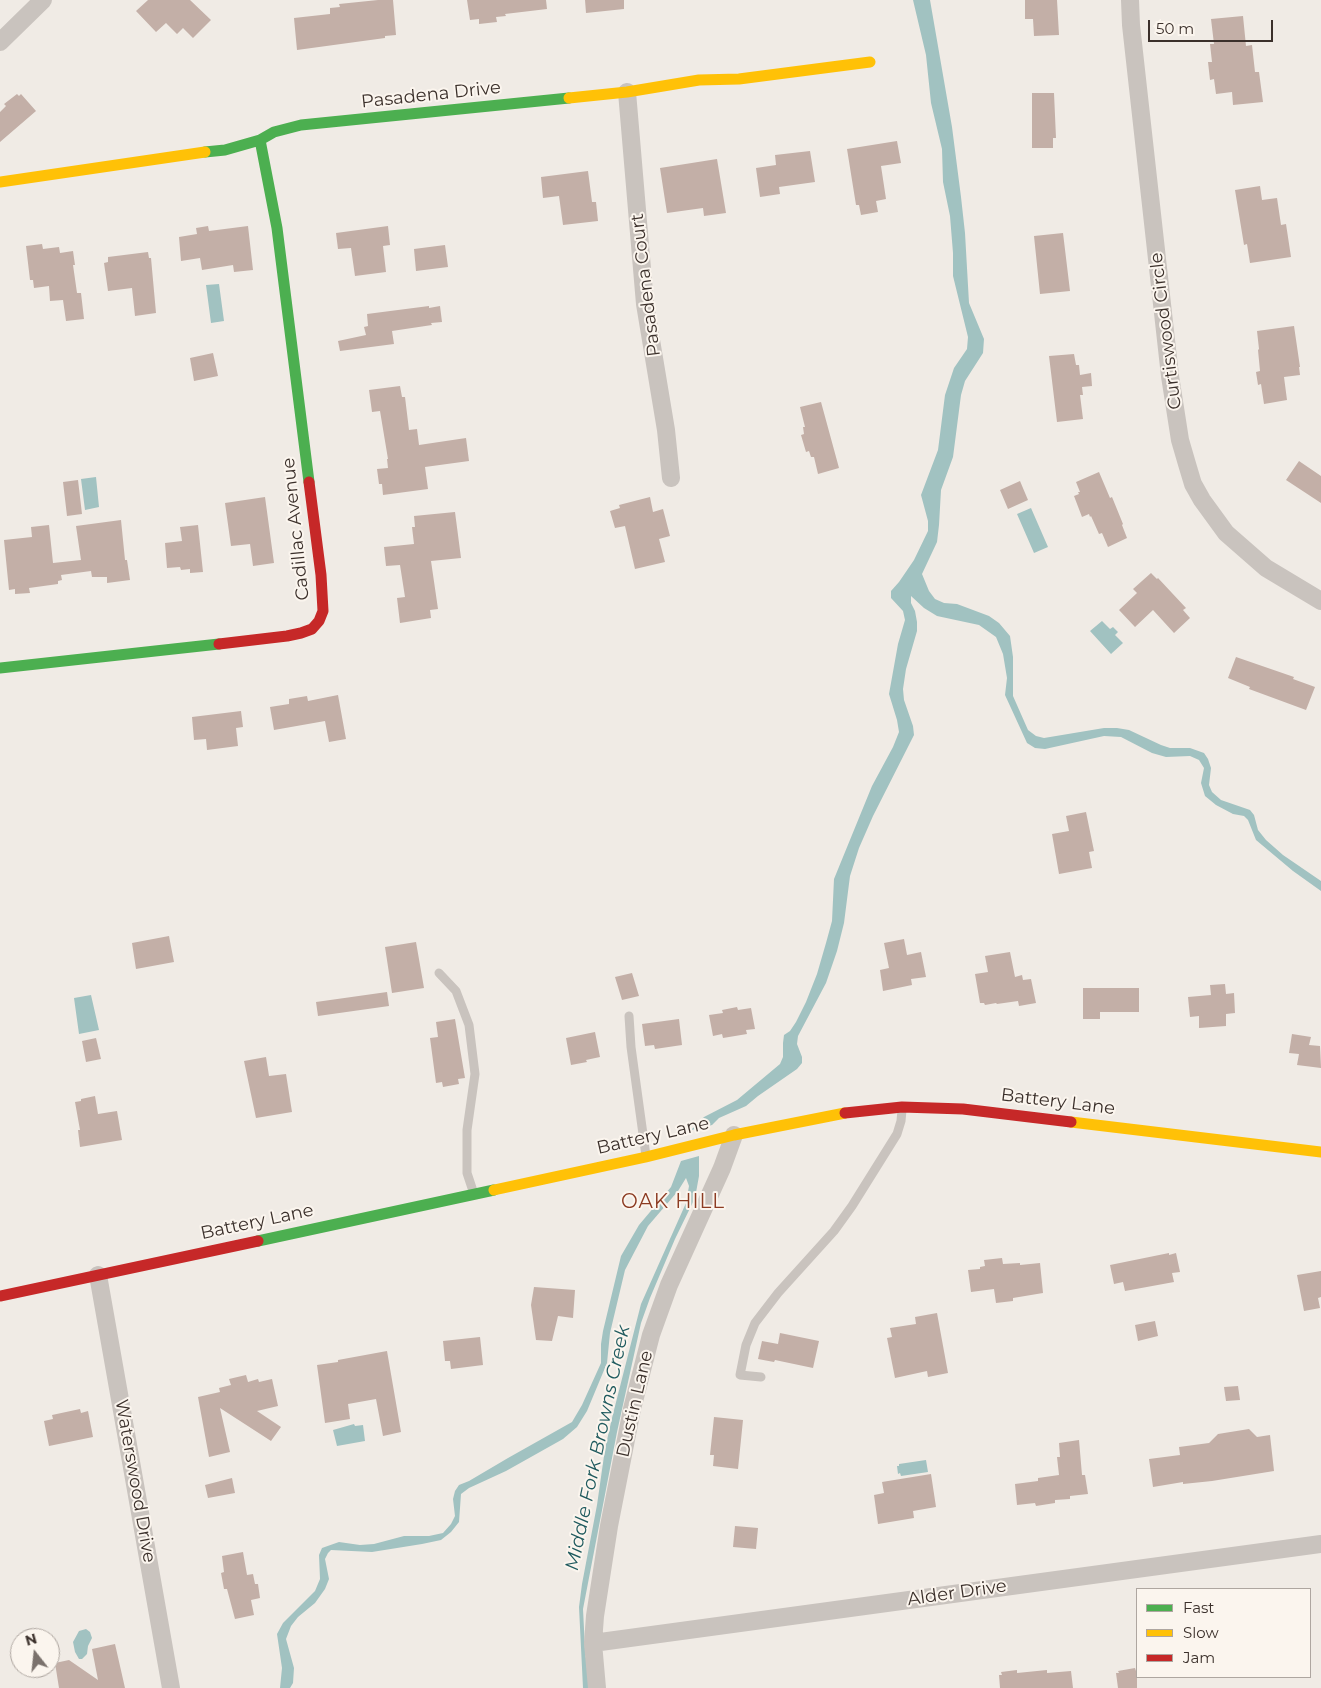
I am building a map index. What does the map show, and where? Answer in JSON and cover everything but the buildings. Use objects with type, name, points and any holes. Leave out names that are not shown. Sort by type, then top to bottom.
[{"type":"street","points":[[0,42],[43,0]]},
{"type":"street","name":"Curtiswood Circle","points":[[1130,0],[1132,35],[1170,376],[1180,440],[1193,484],[1226,533],[1266,568],[1321,601]]},
{"type":"street","name":"Pasadena Drive","points":[[0,182],[225,150],[260,140],[274,132],[301,125],[627,92],[700,80],[739,79],[870,62]]},
{"type":"street","name":"Pasadena Court","points":[[627,92],[645,304],[666,430],[671,478]]},
{"type":"street","name":"Cadillac Avenue","points":[[0,668],[286,636],[312,629],[319,621],[322,611],[321,575],[277,228],[260,140]]},
{"type":"street","name":"Battery Lane","points":[[0,1296],[646,1157],[734,1135],[860,1110],[937,1107],[1004,1113],[1321,1152]]},
{"type":"street","name":"Dustin Lane","points":[[597,1688],[594,1616],[632,1409],[651,1335],[669,1285],[709,1199],[734,1135]]},
{"type":"street","name":"Waterswood Drive","points":[[98,1275],[171,1688]]},
{"type":"street","name":"Alder Drive","points":[[594,1643],[1321,1544]]},
{"type":"lane","points":[[439,973],[456,991],[469,1025],[475,1074],[467,1130],[467,1173],[474,1194]]},
{"type":"lane","points":[[629,1016],[631,1047],[646,1157]]},
{"type":"lane","points":[[761,1377],[740,1375],[746,1345],[755,1323],[778,1293],[834,1231],[852,1206],[897,1134],[901,1121],[902,1107]]},
{"type":"water","points":[[913,0],[930,0],[952,127],[965,233],[969,303],[984,339],[983,353],[965,381],[961,395],[953,457],[941,490],[937,542],[922,574],[929,591],[935,599],[944,603],[957,604],[989,616],[999,623],[1010,636],[1013,657],[1013,696],[1028,730],[1036,736],[1044,738],[1104,728],[1117,728],[1129,730],[1170,748],[1190,748],[1204,753],[1211,768],[1209,785],[1212,792],[1221,800],[1250,810],[1254,815],[1258,830],[1266,840],[1283,855],[1321,881],[1321,891],[1293,871],[1256,840],[1248,820],[1244,816],[1233,814],[1216,805],[1205,796],[1201,783],[1204,768],[1199,760],[1190,756],[1166,757],[1152,753],[1121,737],[1104,736],[1045,749],[1035,748],[1027,743],[1005,695],[1007,678],[1003,654],[996,637],[979,625],[937,616],[924,608],[911,596],[911,603],[917,622],[917,631],[906,669],[903,689],[904,700],[913,726],[914,735],[859,848],[850,876],[844,923],[837,951],[826,983],[798,1036],[797,1044],[802,1057],[802,1063],[797,1069],[746,1106],[719,1118],[712,1125],[691,1130],[704,1117],[737,1100],[780,1064],[783,1057],[784,1035],[790,1031],[796,1022],[817,974],[832,921],[834,879],[872,786],[899,732],[889,694],[898,644],[905,620],[903,611],[891,598],[891,591],[914,560],[928,531],[928,521],[921,495],[938,450],[945,395],[954,368],[967,349],[968,337],[953,276],[950,216],[943,182],[942,149],[931,103],[926,55]]},
{"type":"water","points":[[219,284],[224,321],[211,323],[206,285]]},
{"type":"water","points":[[96,477],[99,507],[85,510],[81,479]]},
{"type":"water","points":[[1031,508],[1048,547],[1034,553],[1017,514]]},
{"type":"water","points":[[1102,621],[1110,629],[1113,627],[1118,632],[1115,635],[1123,643],[1111,654],[1090,631]]},
{"type":"water","points":[[91,995],[99,1030],[79,1034],[74,998]]},
{"type":"water","points":[[699,1156],[699,1176],[695,1198],[675,1239],[641,1323],[617,1432],[583,1609],[589,1688],[583,1688],[579,1607],[605,1449],[641,1304],[686,1203],[689,1186],[686,1178],[678,1191],[648,1226],[625,1270],[610,1333],[607,1363],[587,1411],[577,1427],[563,1439],[461,1494],[459,1522],[441,1540],[372,1552],[331,1550],[325,1559],[329,1579],[325,1589],[315,1603],[298,1617],[291,1626],[286,1639],[294,1668],[293,1683],[290,1688],[280,1688],[282,1668],[277,1634],[283,1623],[315,1591],[320,1579],[319,1555],[322,1548],[339,1542],[360,1545],[374,1544],[404,1536],[429,1536],[443,1533],[455,1516],[453,1499],[459,1485],[572,1422],[601,1363],[603,1331],[621,1256],[639,1225],[671,1187],[681,1161]]},
{"type":"water","points":[[354,1424],[355,1426],[363,1425],[365,1441],[337,1446],[333,1430]]},
{"type":"water","points":[[926,1460],[928,1472],[901,1476],[900,1473],[898,1474],[897,1466],[899,1464]]},
{"type":"water","points":[[86,1629],[90,1632],[92,1638],[87,1654],[82,1659],[79,1659],[73,1642],[79,1631]]},
{"type":"traffic: fast","points":[[205,152],[225,150],[260,140],[274,132],[301,125],[569,98]]},
{"type":"traffic: fast","points":[[260,140],[277,228],[309,482]]},
{"type":"traffic: fast","points":[[0,668],[219,644]]},
{"type":"traffic: fast","points":[[258,1241],[494,1190]]},
{"type":"traffic: slow","points":[[569,98],[627,92],[699,80],[739,79],[870,62]]},
{"type":"traffic: slow","points":[[0,182],[205,152]]},
{"type":"traffic: slow","points":[[494,1190],[646,1157],[734,1135],[845,1113]]},
{"type":"traffic: slow","points":[[1071,1122],[1321,1152]]},
{"type":"traffic: jam","points":[[219,644],[301,633],[312,629],[319,621],[323,611],[321,575],[309,482]]},
{"type":"traffic: jam","points":[[845,1113],[902,1107],[963,1109],[1071,1122]]},
{"type":"traffic: jam","points":[[0,1296],[258,1241]]},
{"type":"district","name":"OAK HILL","points":[[673,1202]]},
{"type":"water label","name":"Middle Fork Browns Creek","points":[[598,1448]]}]
